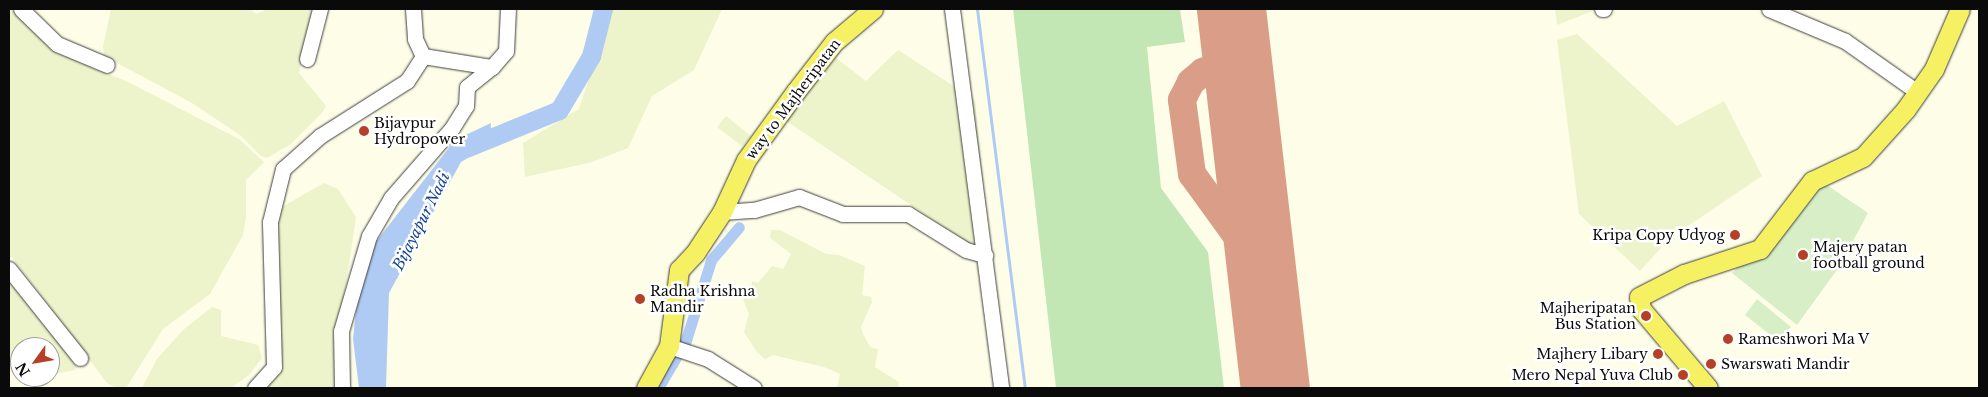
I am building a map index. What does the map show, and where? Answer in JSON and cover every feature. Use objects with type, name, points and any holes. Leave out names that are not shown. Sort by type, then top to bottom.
[{"type":"main road","name":"way to Majheripatan","points":[[646,388],[670,346],[679,270],[695,254],[722,212],[746,160],[796,91],[834,42],[873,9]]},
{"type":"main road","points":[[1708,388],[1640,309],[1639,297],[1684,274],[1760,249],[1812,181],[1863,157],[1918,93],[1934,69],[1960,9]]},
{"type":"street","points":[[21,9],[57,44],[107,65]]},
{"type":"street","points":[[307,59],[320,9]]},
{"type":"street","points":[[412,9],[415,40],[423,56]]},
{"type":"street","points":[[342,388],[341,330],[369,236],[391,198],[452,128],[466,106],[467,87],[492,67],[506,51],[508,9]]},
{"type":"street","points":[[952,9],[1001,388]]},
{"type":"street","points":[[1769,9],[1851,44],[1918,93]]},
{"type":"street","points":[[423,56],[492,67]]},
{"type":"street","points":[[255,388],[274,367],[270,222],[283,169],[320,136],[407,81],[423,56]]},
{"type":"street","points":[[722,212],[754,210],[799,197],[843,214],[908,214],[966,250],[985,256]]},
{"type":"street","points":[[9,270],[80,358]]},
{"type":"street","points":[[670,346],[708,359],[754,388]]},
{"type":"green space","points":[[9,9],[16,9],[56,52],[128,82],[239,139],[264,162],[246,180],[246,217],[243,235],[210,294],[163,329],[126,388],[116,388],[107,383],[12,257],[9,259]]},
{"type":"green space","points":[[111,9],[251,9],[256,14],[268,9],[316,9],[299,73],[326,106],[322,113],[291,144],[267,158],[261,156],[240,135],[192,103],[104,56],[103,47]]},
{"type":"green space","points":[[612,9],[722,9],[694,70],[652,96],[628,148],[592,162],[525,177],[523,143],[579,109]]},
{"type":"green space","points":[[1013,9],[1180,9],[1185,42],[1147,47],[1161,188],[1208,252],[1224,388],[1056,388]]},
{"type":"green space","points":[[1555,9],[1598,9],[1557,25]]},
{"type":"green space","points":[[1577,34],[1677,126],[1724,101],[1762,176],[1670,238],[1640,271],[1579,214],[1557,40]]},
{"type":"green space","points":[[898,50],[975,100],[988,234],[970,245],[785,120],[836,58],[866,81]]},
{"type":"green space","points":[[726,116],[751,136],[742,146],[717,127]]},
{"type":"green space","points":[[324,183],[338,189],[356,217],[345,292],[338,388],[262,388],[274,376],[275,246],[280,208]]},
{"type":"green space","name":"Majery patan football ground","points":[[1824,183],[1868,213],[1839,267],[1797,325],[1732,273],[1746,260],[1773,249]]},
{"type":"green space","points":[[771,230],[780,230],[826,254],[839,255],[865,266],[862,295],[871,297],[872,302],[861,327],[870,347],[878,349],[875,367],[899,382],[898,388],[837,388],[840,374],[824,367],[773,355],[765,359],[757,352],[744,332],[749,314],[743,299],[751,289],[752,281],[758,283],[772,266],[783,269],[791,254],[770,238]]},
{"type":"green space","points":[[9,278],[59,337],[10,337],[9,370]]},
{"type":"green space","points":[[1757,299],[1791,327],[1778,341],[1745,315]]},
{"type":"green space","points":[[212,307],[221,310],[221,336],[258,345],[262,358],[249,375],[231,388],[142,388],[157,359],[183,330]]},
{"type":"green space","points":[[60,338],[79,360],[75,370],[60,373]]},
{"type":"water","points":[[491,123],[490,145],[461,162],[389,293],[386,388],[359,388],[353,339],[361,261],[455,140]]},
{"type":"waterway","name":"Bijayapur Nadi","points":[[466,148],[559,110],[591,56],[603,9]]},
{"type":"waterway","points":[[977,9],[1025,388]]},
{"type":"waterway","points":[[658,388],[686,340],[711,260],[739,227]]},
{"type":"taxiway","points":[[1249,164],[1252,139],[1262,111],[1260,93],[1252,80],[1231,67],[1220,66],[1203,72],[1191,82],[1182,100],[1192,174],[1250,254],[1258,271],[1264,296]]},
{"type":"runway","points":[[1231,9],[1275,388]]},
{"type":"place","name":"Bijaypur Hydropower","points":[[364,131]]},
{"type":"place","name":"Kripa Copy Udyog","points":[[1735,235]]},
{"type":"place","name":"Majery patan football ground","points":[[1803,255]]},
{"type":"place","name":"Radha Krishna Mandir","points":[[640,299]]},
{"type":"place","name":"Majheripatan Bus Station","points":[[1646,316]]},
{"type":"place","name":"Rameshwori Ma V","points":[[1728,339]]},
{"type":"place","name":"Majhery Libary","points":[[1658,354]]},
{"type":"place","name":"Swarswati Mandir","points":[[1711,364]]},
{"type":"place","name":"Mero Nepal Yuva Club","points":[[1683,375]]}]
